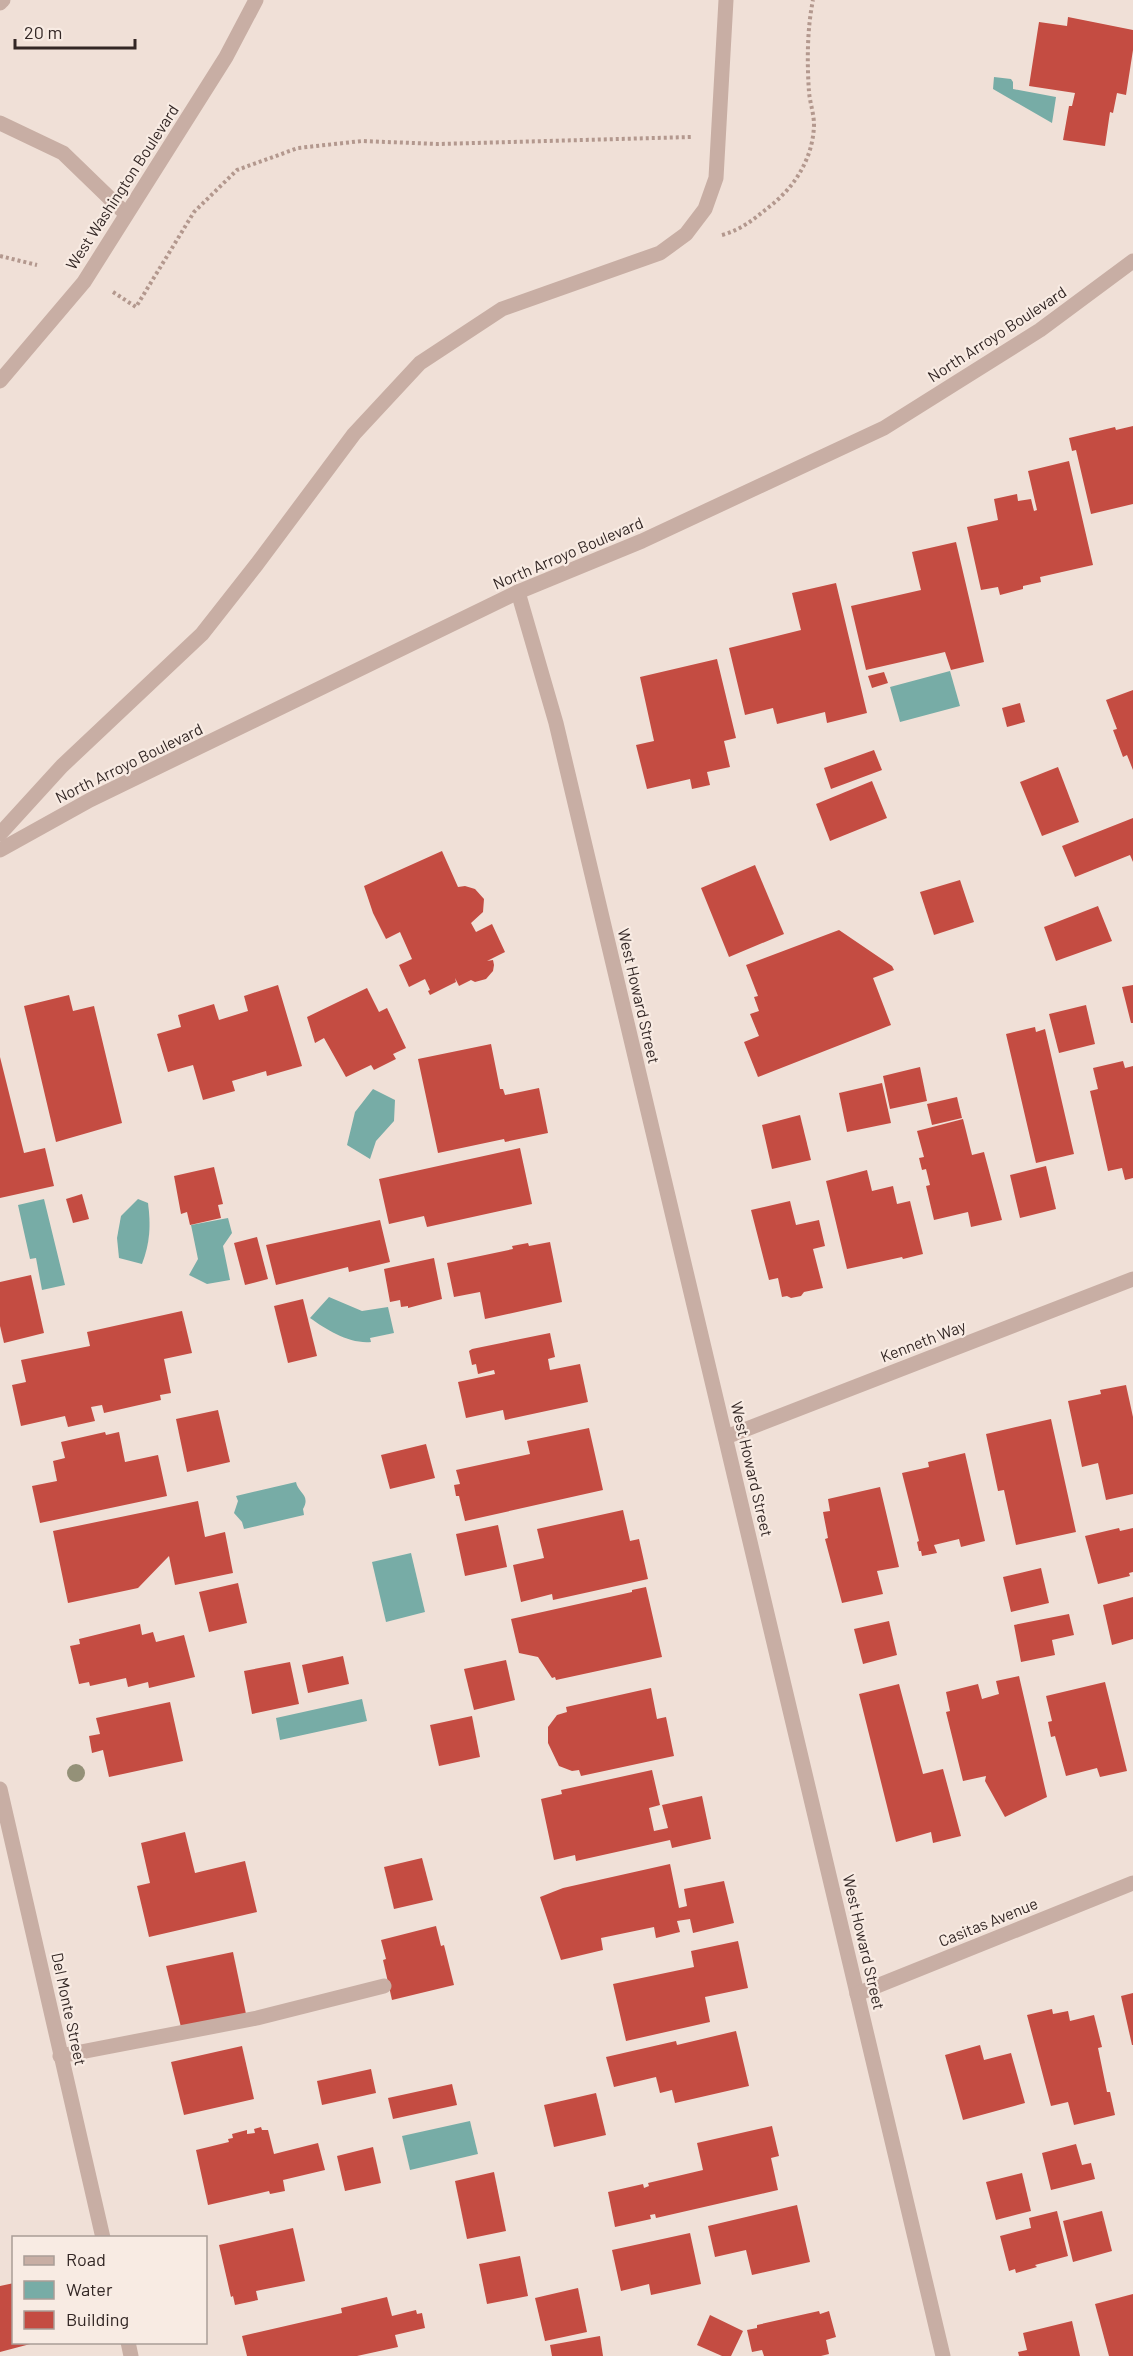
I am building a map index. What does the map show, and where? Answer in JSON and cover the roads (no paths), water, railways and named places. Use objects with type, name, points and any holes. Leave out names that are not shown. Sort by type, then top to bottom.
[{"type":"street","name":"West Washington Boulevard","points":[[0,381],[84,282],[226,57],[255,0]]},
{"type":"street","points":[[0,834],[62,766],[202,634],[354,434],[420,363],[502,309],[660,253],[686,234],[705,209],[716,178],[726,0]]},
{"type":"street","points":[[0,123],[63,153],[126,214]]},
{"type":"street","name":"North Arroyo Boulevard","points":[[0,850],[90,800],[518,592],[642,541],[884,428],[1040,330],[1133,261]]},
{"type":"street","name":"West Howard Street","points":[[518,592],[556,723],[944,2356]]},
{"type":"street","name":"Kenneth Way","points":[[726,1437],[1133,1279]]},
{"type":"street","name":"Del Monte Street","points":[[0,1789],[103,2236]]},
{"type":"street","name":"Casitas Avenue","points":[[857,1994],[1133,1883]]},
{"type":"street","points":[[60,2056],[257,2018],[384,1986]]},
{"type":"water","points":[[994,77],[1011,79],[1013,89],[1056,97],[1052,123],[993,89]]},
{"type":"water","points":[[950,671],[960,706],[900,722],[890,687]]},
{"type":"water","points":[[373,1089],[395,1100],[394,1121],[376,1141],[370,1159],[347,1145],[355,1112]]},
{"type":"water","points":[[44,1199],[65,1285],[42,1290],[36,1258],[30,1259],[18,1205]]},
{"type":"water","points":[[138,1199],[148,1203],[149,1219],[148,1242],[142,1264],[119,1258],[117,1238],[121,1216]]},
{"type":"water","points":[[228,1218],[232,1233],[223,1246],[230,1280],[207,1284],[189,1275],[198,1259],[191,1225]]},
{"type":"water","points":[[329,1297],[362,1311],[388,1307],[394,1333],[370,1338],[371,1342],[363,1342],[331,1331],[310,1318]]},
{"type":"water","points":[[296,1482],[306,1500],[304,1515],[244,1529],[242,1522],[234,1513],[238,1501],[236,1496]]},
{"type":"water","points":[[411,1553],[425,1612],[386,1622],[372,1562]]},
{"type":"water","points":[[362,1699],[367,1721],[280,1740],[276,1718]]},
{"type":"water","points":[[470,2121],[478,2154],[410,2170],[402,2136]]}]
